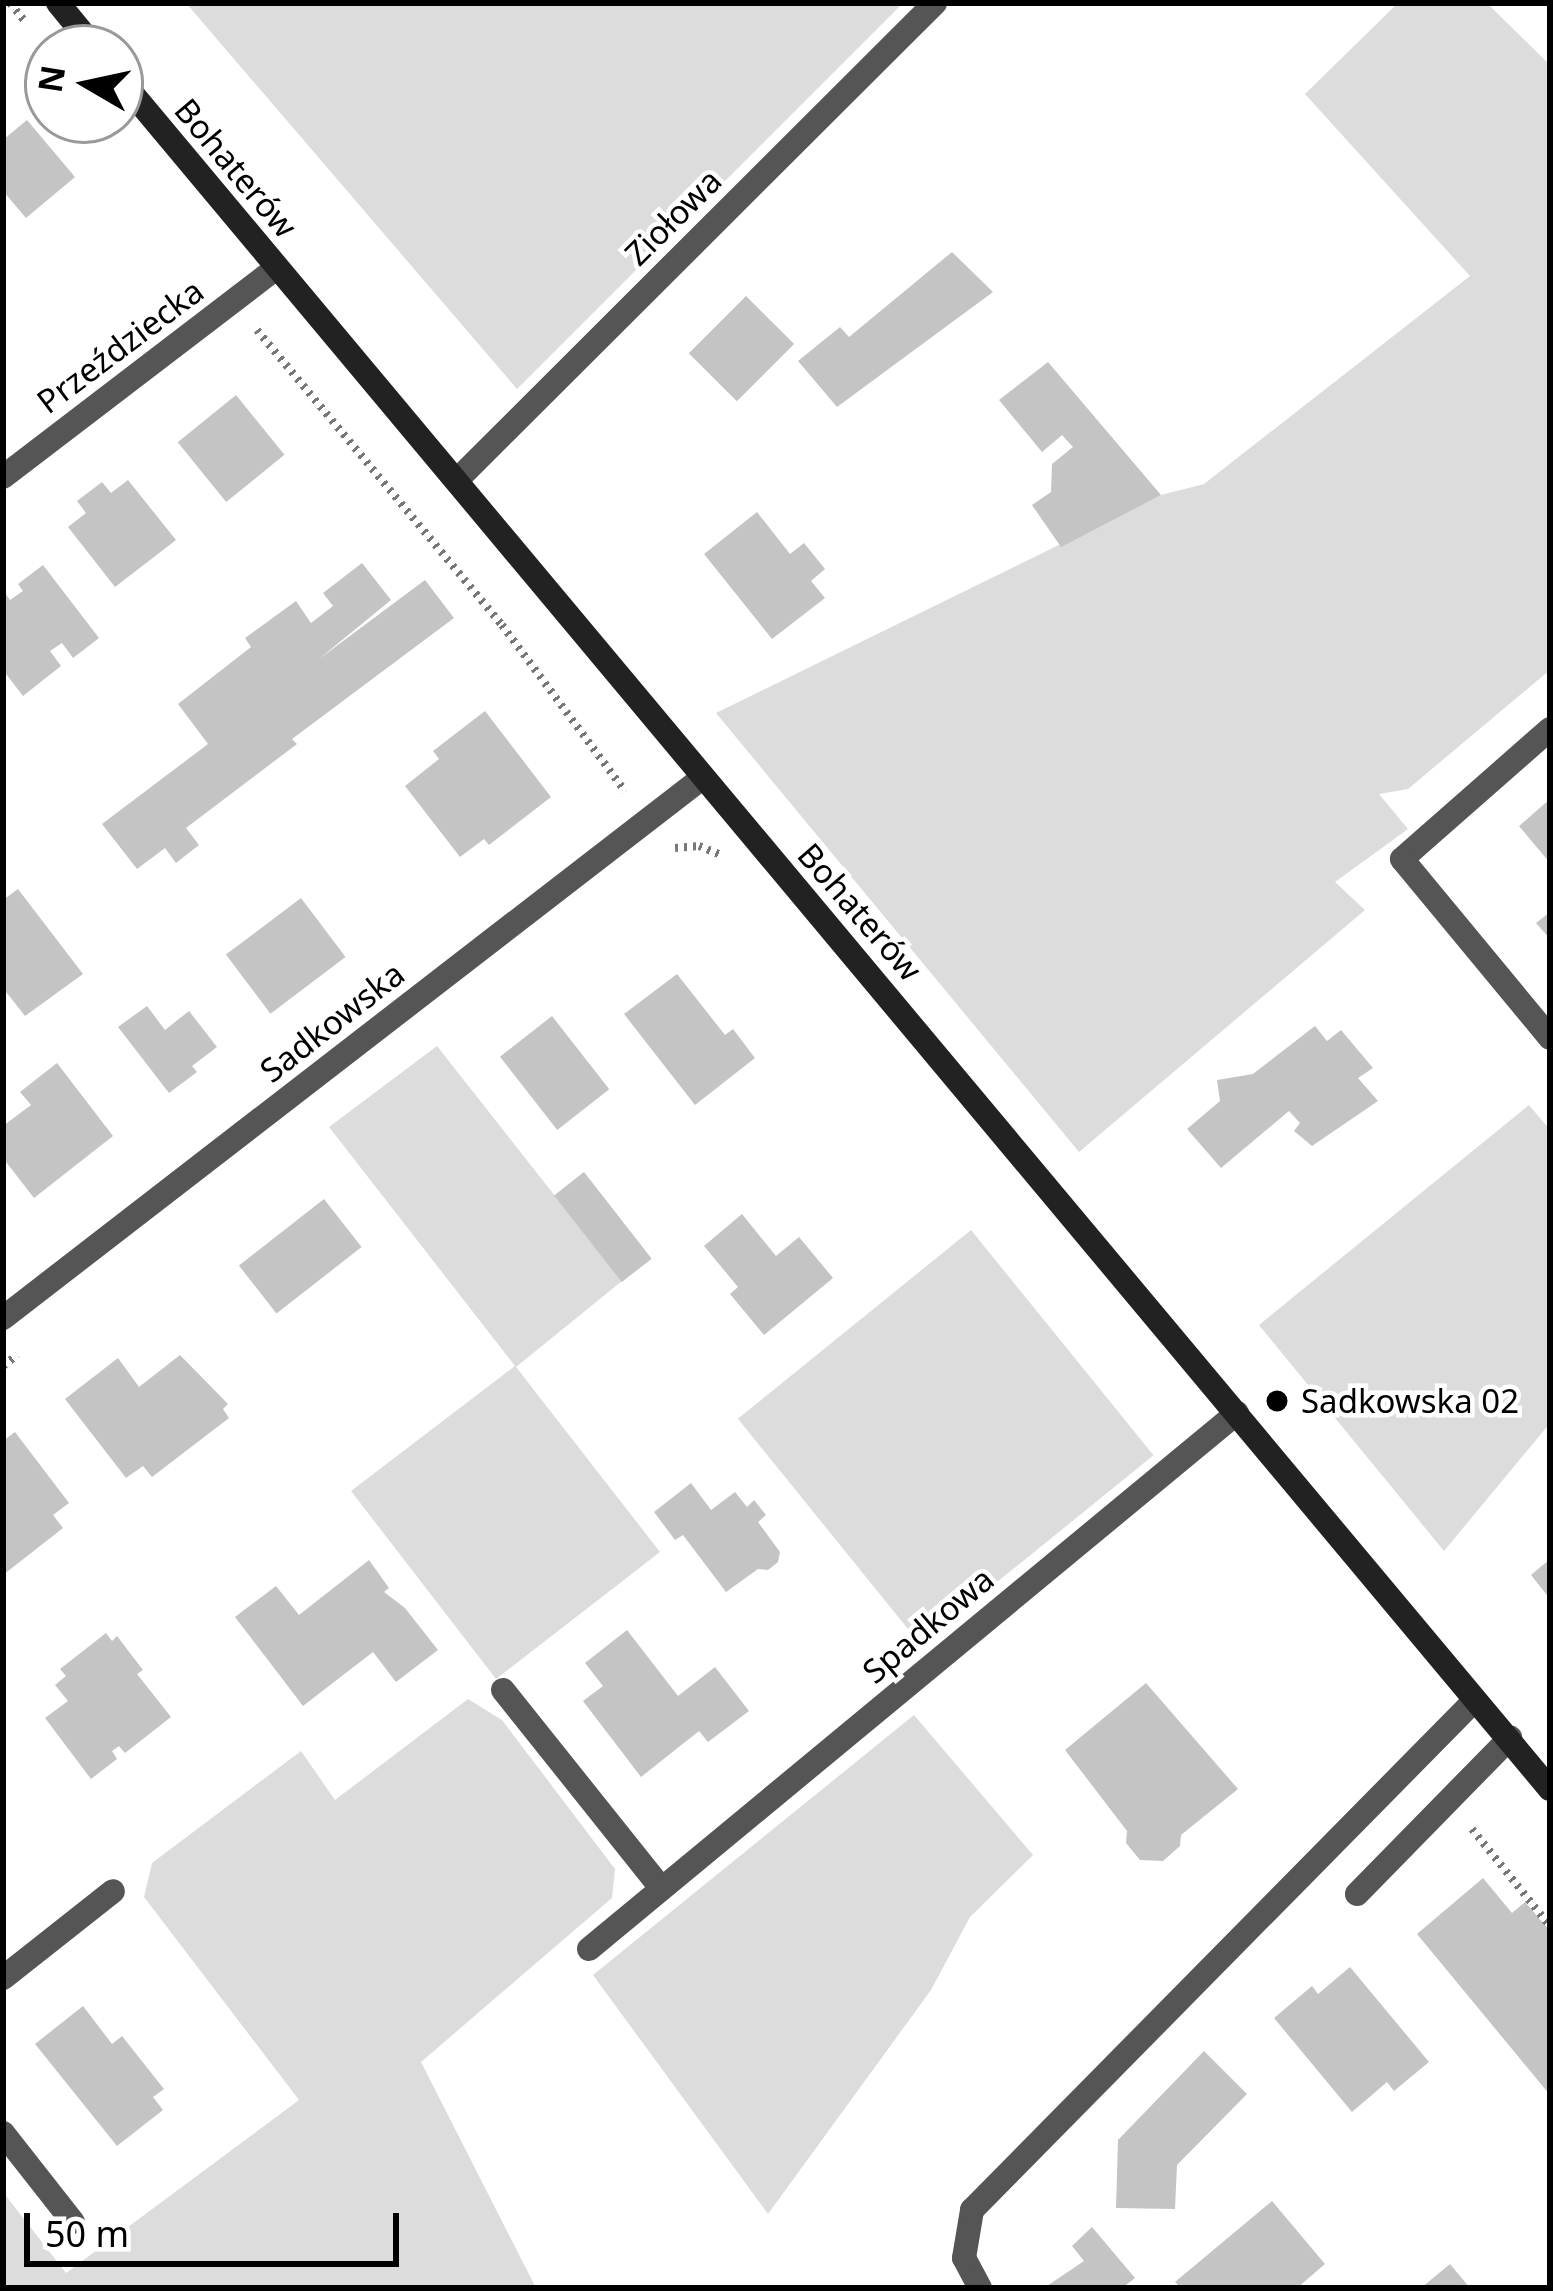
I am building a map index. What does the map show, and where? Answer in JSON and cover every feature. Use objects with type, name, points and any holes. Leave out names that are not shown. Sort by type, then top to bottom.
[{"type":"street","name":"Ziołowa","points":[[458,479],[935,3]]},
{"type":"street","name":"Bohaterów","points":[[144,108],[1550,1790]]},
{"type":"street","name":"Przeździecka","points":[[3,476],[276,268]]},
{"type":"street","points":[[1550,729],[1402,859],[1550,1037]]},
{"type":"street","name":"Sadkowska","points":[[3,1318],[702,778]]},
{"type":"street","name":"Spadkowa","points":[[589,1949],[1237,1414]]},
{"type":"street","points":[[503,1690],[661,1888]]},
{"type":"street","points":[[980,2288],[964,2258],[972,2210],[1475,1700]]},
{"type":"street","points":[[1357,1894],[1510,1738]]},
{"type":"street","points":[[3,1978],[113,1891]]},
{"type":"street","points":[[3,2133],[74,2222]]},
{"type":"path","points":[[253,286],[261,306],[256,333],[502,625],[596,745],[632,803]]},
{"type":"path","points":[[667,852],[699,846],[722,856]]},
{"type":"path","points":[[3,1366],[22,1351]]},
{"type":"path","points":[[1449,1800],[1550,1926]]},
{"type":"shaded area","points":[[186,3],[903,3],[517,389]]},
{"type":"shaded area","points":[[1398,3],[1487,3],[1550,65],[1550,670],[1408,789],[1379,794],[1408,829],[1335,882],[1365,910],[1079,1152],[716,713],[1161,495],[1204,484],[1470,276],[1305,94]]},
{"type":"shaded area","points":[[437,1046],[622,1281],[516,1367],[660,1552],[496,1679],[351,1491],[515,1366],[329,1127]]},
{"type":"shaded area","points":[[1529,1105],[1550,1130],[1550,1423],[1444,1551],[1259,1325]]},
{"type":"shaded area","points":[[971,1230],[1154,1455],[920,1644],[738,1419]]},
{"type":"shaded area","points":[[468,1699],[502,1720],[615,1869],[612,1898],[421,2062],[536,2288],[3,2288],[3,2192],[66,2273],[299,2100],[144,1897],[152,1863],[301,1751],[335,1800]]},
{"type":"shaded area","points":[[914,1715],[1033,1855],[970,1917],[931,1990],[768,2214],[593,1975]]},
{"type":"building","points":[[24,122],[24,144],[47,144],[75,177],[26,218],[3,191],[3,140]]},
{"type":"building","points":[[952,252],[993,292],[837,407],[798,361],[840,327],[849,337]]},
{"type":"building","points":[[746,296],[794,344],[737,401],[689,353]]},
{"type":"building","points":[[1048,362],[1161,495],[1061,547],[1032,505],[1051,492],[1052,464],[1073,447],[1062,435],[1042,452],[999,400]]},
{"type":"building","points":[[236,395],[284,455],[226,502],[178,442]]},
{"type":"building","points":[[128,480],[176,540],[115,587],[68,527],[86,513],[77,501],[102,482],[111,493]]},
{"type":"building","points":[[757,512],[790,554],[804,543],[825,569],[811,581],[825,598],[772,639],[704,554]]},
{"type":"building","points":[[362,563],[391,600],[319,659],[425,580],[454,618],[292,739],[297,744],[186,828],[199,845],[176,863],[165,848],[137,869],[102,824],[208,744],[178,704],[251,647],[245,638],[296,601],[311,623],[333,606],[323,593]]},
{"type":"building","points":[[43,565],[99,638],[73,658],[62,643],[50,651],[61,666],[23,696],[3,670],[3,590],[10,600],[23,591],[18,584]]},
{"type":"building","points":[[485,711],[551,797],[489,845],[484,839],[460,857],[405,786],[439,759],[433,751]]},
{"type":"building","points":[[1550,799],[1550,863],[1519,826]]},
{"type":"building","points":[[18,889],[83,974],[25,1016],[3,988],[3,900]]},
{"type":"building","points":[[301,898],[346,957],[270,1014],[226,955]]},
{"type":"building","points":[[1550,912],[1550,939],[1536,923]]},
{"type":"building","points":[[677,974],[725,1035],[733,1029],[755,1058],[695,1105],[624,1014]]},
{"type":"building","points":[[147,1006],[165,1030],[189,1011],[217,1047],[192,1066],[197,1072],[169,1093],[118,1027]]},
{"type":"building","points":[[552,1016],[609,1089],[557,1130],[500,1057]]},
{"type":"building","points":[[1315,1026],[1327,1041],[1341,1030],[1373,1068],[1358,1078],[1378,1101],[1312,1146],[1294,1131],[1300,1123],[1289,1111],[1221,1168],[1187,1129],[1220,1101],[1217,1080],[1253,1074]]},
{"type":"building","points":[[57,1063],[113,1136],[34,1198],[3,1158],[3,1126],[31,1105],[20,1092]]},
{"type":"building","points":[[584,1172],[652,1259],[622,1282],[554,1195]]},
{"type":"building","points":[[324,1199],[362,1247],[276,1314],[239,1265]]},
{"type":"building","points":[[742,1214],[776,1256],[799,1237],[833,1278],[764,1335],[730,1294],[738,1287],[704,1246]]},
{"type":"building","points":[[180,1355],[228,1404],[223,1409],[229,1418],[152,1477],[143,1466],[126,1478],[65,1399],[118,1358],[139,1387]]},
{"type":"building","points":[[15,1432],[69,1503],[53,1515],[63,1528],[3,1575],[3,1441]]},
{"type":"building","points":[[691,1483],[711,1510],[735,1492],[747,1507],[754,1500],[766,1515],[758,1522],[780,1552],[778,1562],[768,1570],[758,1569],[726,1592],[683,1535],[675,1540],[654,1512]]},
{"type":"building","points":[[1550,1559],[1550,1599],[1531,1575]]},
{"type":"building","points":[[369,1560],[389,1588],[384,1592],[405,1608],[438,1650],[396,1682],[373,1652],[303,1706],[235,1617],[276,1586],[299,1615]]},
{"type":"building","points":[[627,1630],[678,1696],[715,1667],[749,1711],[708,1742],[699,1731],[641,1777],[583,1701],[603,1686],[585,1663]]},
{"type":"building","points":[[106,1633],[112,1641],[117,1636],[143,1670],[137,1674],[171,1717],[125,1753],[119,1746],[112,1751],[117,1759],[91,1779],[45,1718],[68,1701],[55,1685],[66,1676],[60,1669]]},
{"type":"building","points":[[1146,1683],[1238,1789],[1181,1835],[1180,1846],[1163,1861],[1140,1860],[1126,1843],[1127,1831],[1065,1750]]},
{"type":"building","points":[[1483,1878],[1512,1913],[1525,1902],[1550,1931],[1550,2095],[1417,1934]]},
{"type":"building","points":[[1350,1967],[1429,2062],[1394,2091],[1387,2082],[1352,2112],[1274,2018],[1312,1986],[1318,1994]]},
{"type":"building","points":[[83,2006],[112,2044],[122,2036],[164,2089],[153,2097],[163,2110],[117,2146],[35,2044]]},
{"type":"building","points":[[1204,2051],[1247,2094],[1177,2165],[1175,2209],[1116,2208],[1118,2140]]},
{"type":"building","points":[[1272,2201],[1325,2264],[1297,2288],[1181,2288],[1175,2282]]},
{"type":"building","points":[[1092,2227],[1135,2278],[1122,2288],[1044,2288],[1084,2261],[1072,2246]]},
{"type":"building","points":[[1450,2264],[1470,2288],[1421,2288]]},
{"type":"place","name":"Sadkowska 02","points":[[1277,1401]]}]
